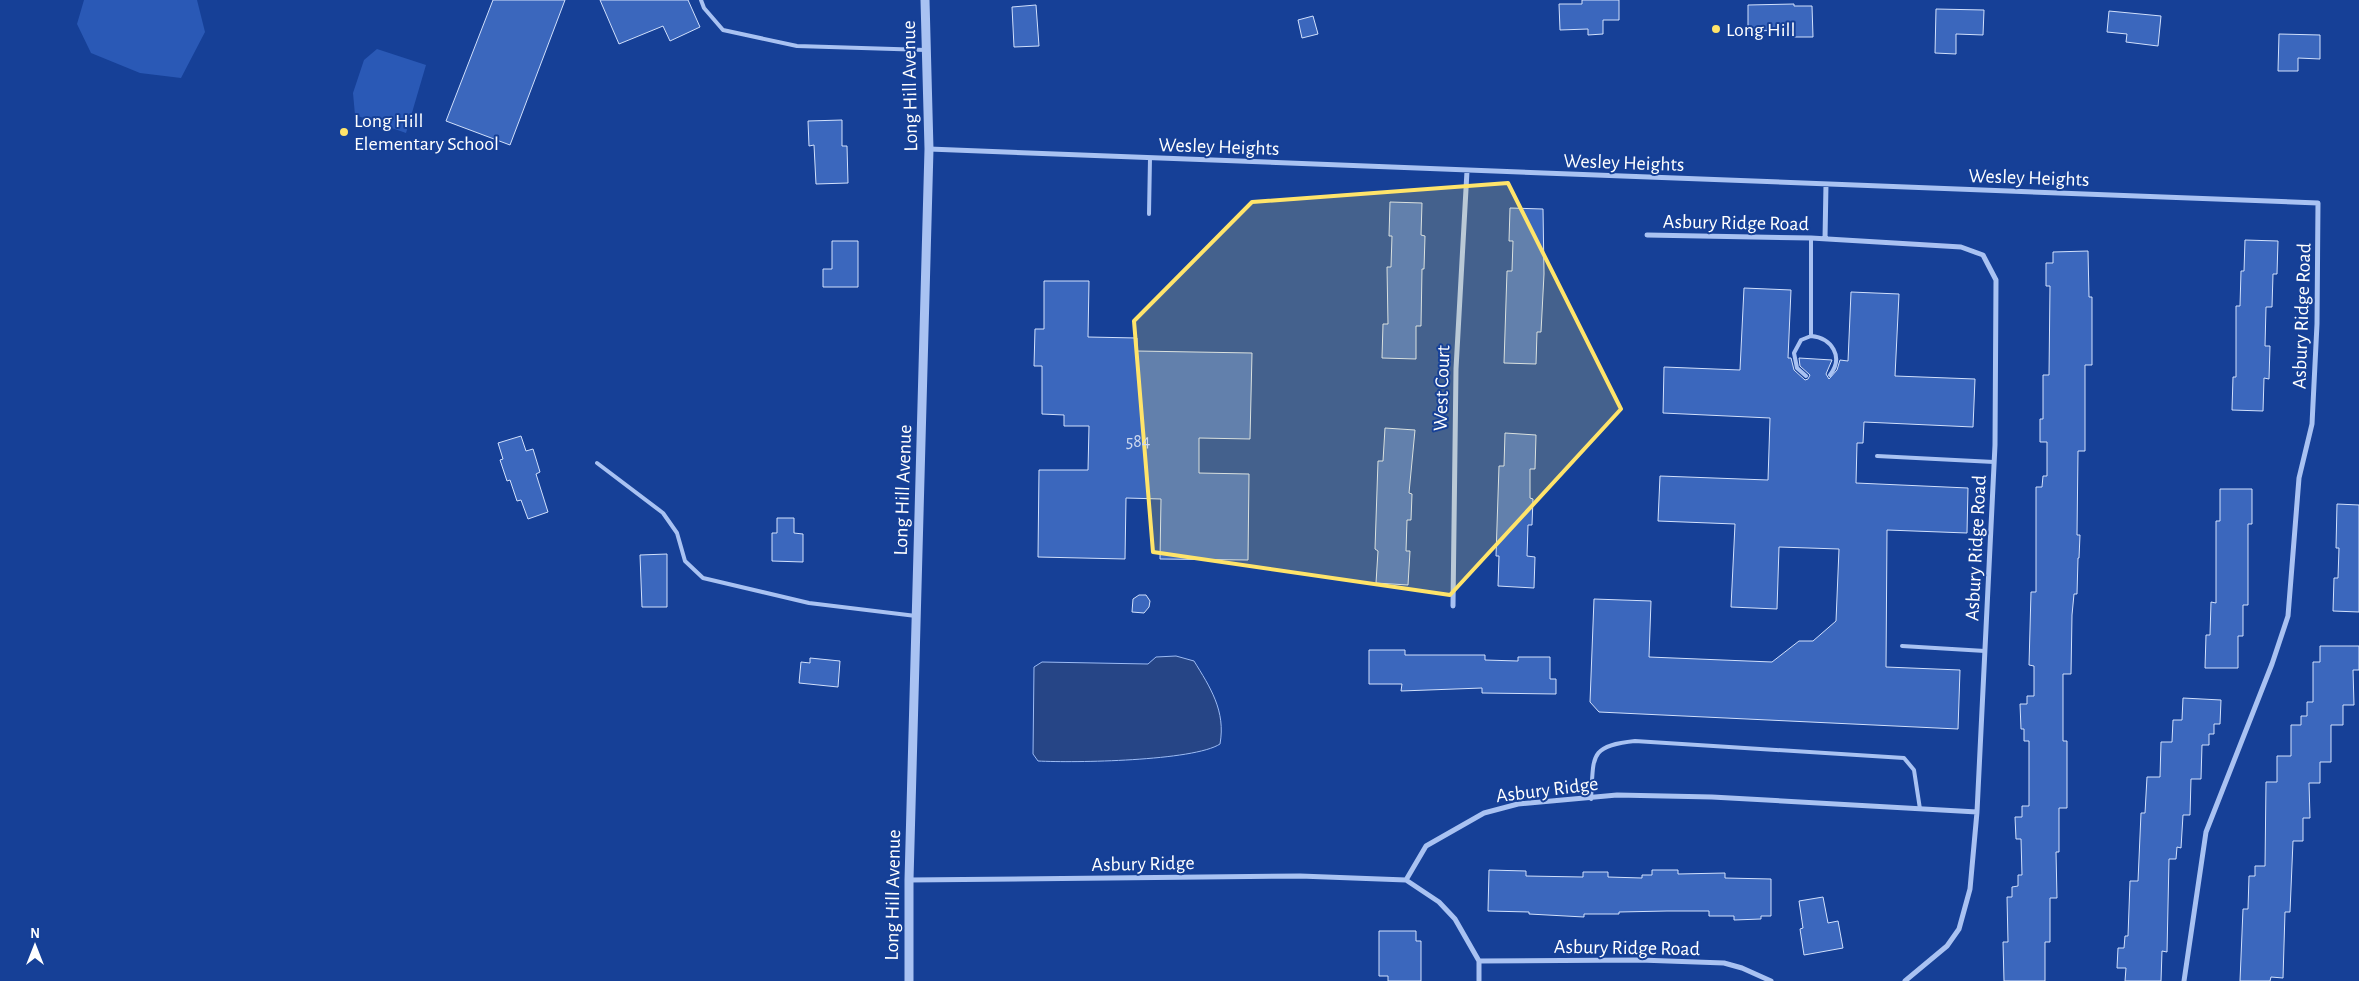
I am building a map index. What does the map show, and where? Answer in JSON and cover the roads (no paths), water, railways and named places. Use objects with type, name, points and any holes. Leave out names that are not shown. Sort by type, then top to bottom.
[{"type":"street","name":"Long Hill Avenue","points":[[909,981],[908,880],[929,148],[925,0]]},
{"type":"street","name":"Wesley Heights","points":[[929,148],[1467,171],[2318,203]]},
{"type":"street","name":"West Court","points":[[1453,606],[1456,369],[1467,171]]},
{"type":"street","name":"Asbury Ridge Road","points":[[1825,239],[1826,184]]},
{"type":"street","name":"Asbury Ridge Road","points":[[2184,981],[2206,832],[2272,664],[2288,616],[2299,478],[2312,424],[2317,324],[2318,203]]},
{"type":"street","name":"Asbury Ridge Road","points":[[1647,235],[1811,238],[1961,247],[1983,255],[1996,280],[1994,462],[1977,812],[1970,889],[1959,929],[1947,946],[1937,957],[1905,981]]},
{"type":"street","name":"Asbury Ridge","points":[[908,880],[1300,876],[1406,880],[1426,846],[1484,813],[1518,804],[1590,799],[1617,795],[1712,797],[1977,812]]},
{"type":"street","points":[[1406,880],[1439,902],[1455,919],[1479,961],[1479,981]]},
{"type":"street","name":"Asbury Ridge Road","points":[[1479,961],[1640,960],[1724,963],[1742,968],[1771,981]]},
{"type":"lane","points":[[701,0],[704,8],[723,30],[797,46],[926,50]]},
{"type":"lane","points":[[1149,214],[1150,158]]},
{"type":"lane","points":[[1811,238],[1811,336]]},
{"type":"lane","points":[[1806,376],[1797,368],[1794,353],[1801,340],[1811,336],[1827,341],[1835,351],[1836,363],[1830,375]]},
{"type":"lane","points":[[1877,456],[1994,462]]},
{"type":"lane","points":[[597,463],[663,512],[677,533],[685,561],[703,578],[809,603],[916,616]]},
{"type":"lane","points":[[1902,646],[1985,651]]},
{"type":"lane","points":[[1590,799],[1594,762],[1598,753],[1604,746],[1635,741],[1904,758],[1914,770],[1920,809]]},
{"type":"place","name":"Long Hill","points":[[1716,29]]},
{"type":"place","name":"Long Hill Elementary School","points":[[344,132]]}]
